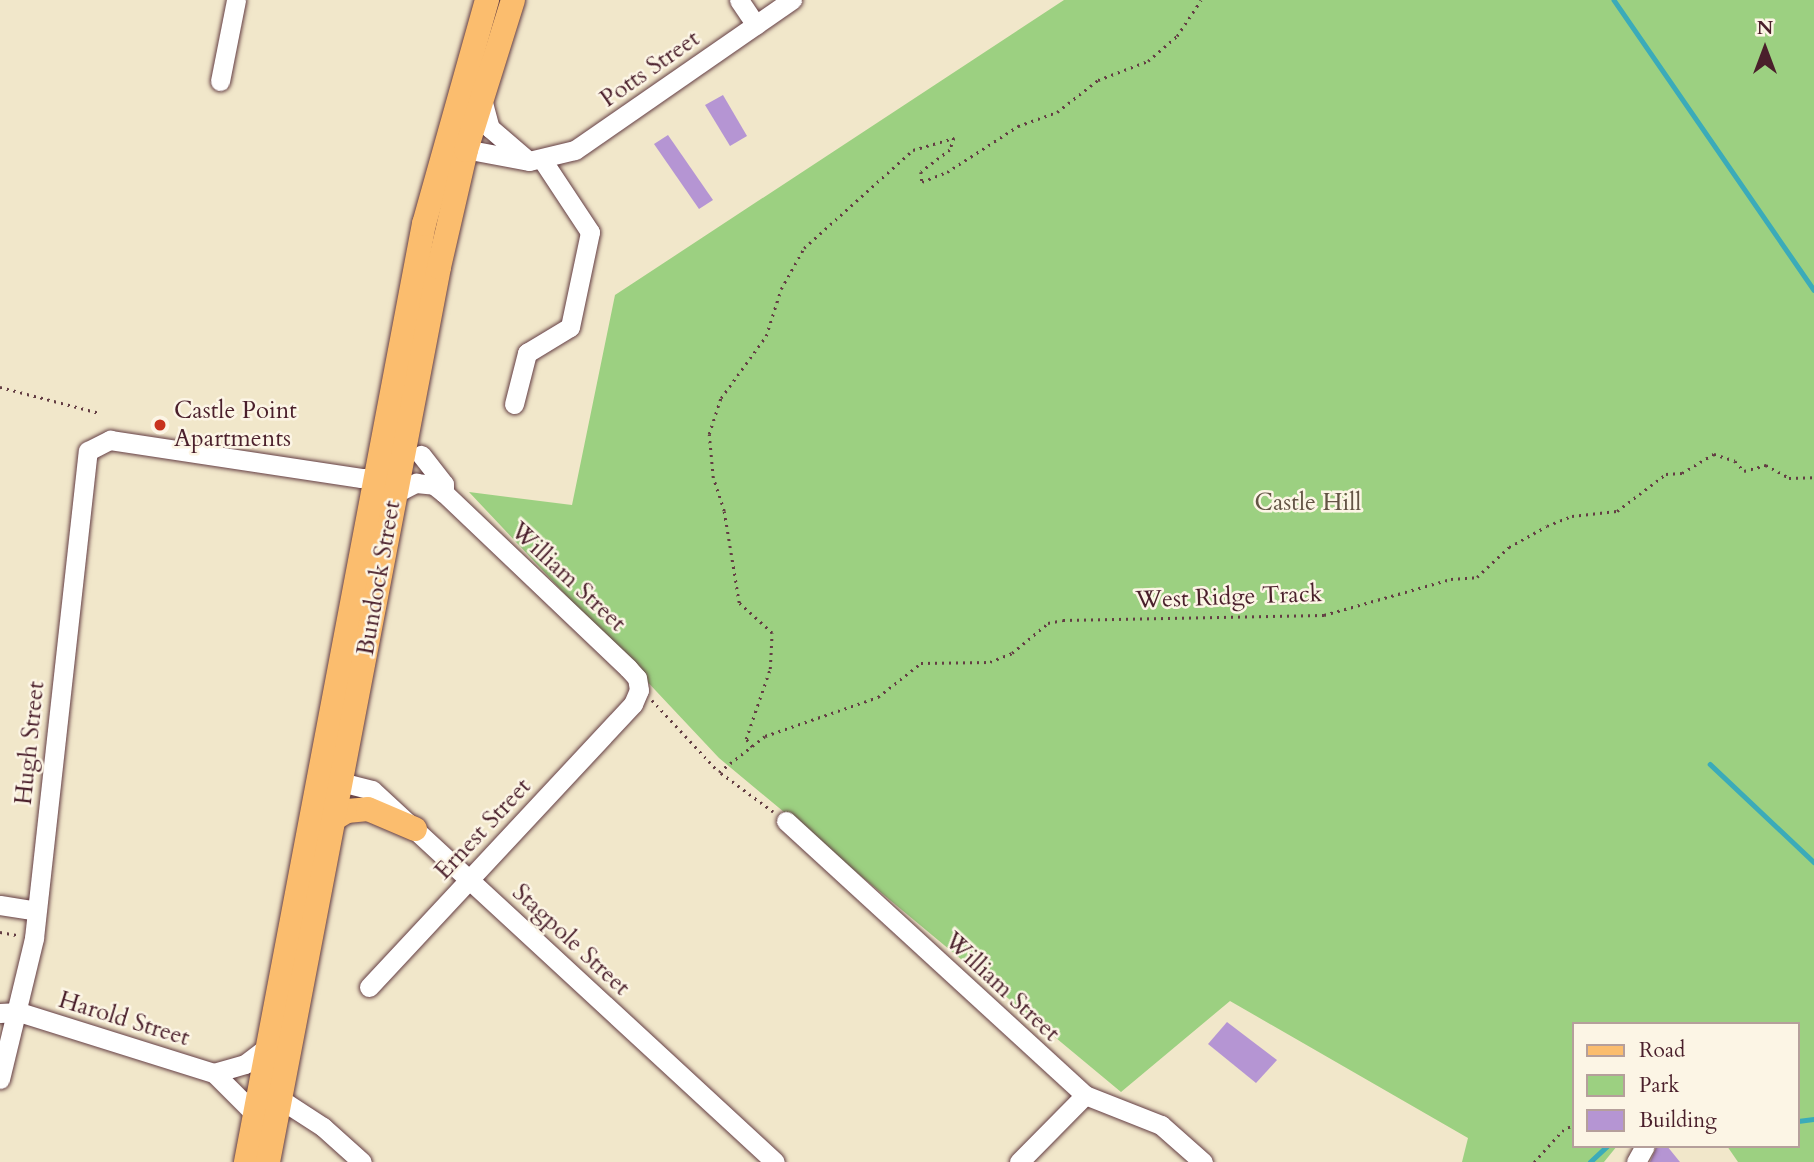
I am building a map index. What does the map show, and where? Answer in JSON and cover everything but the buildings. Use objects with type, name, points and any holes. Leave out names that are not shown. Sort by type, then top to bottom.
[{"type":"main road","name":"Bundock Street","points":[[246,1162],[269,1046],[332,779],[454,147],[486,0]]},
{"type":"main road","name":"Bundock Street","points":[[454,147],[481,98],[513,0]]},
{"type":"main road","name":"Bundock Street","points":[[268,1162],[283,1101],[337,817],[332,779]]},
{"type":"main road","points":[[337,817],[347,811],[368,809],[415,829]]},
{"type":"street","points":[[220,81],[236,0]]},
{"type":"street","points":[[739,0],[756,25]]},
{"type":"street","name":"Potts Street","points":[[536,162],[575,150],[601,134],[792,0]]},
{"type":"street","points":[[481,98],[490,128],[536,162],[590,232],[570,327],[527,353],[514,404]]},
{"type":"street","points":[[454,147],[536,162]]},
{"type":"street","name":"Hugh Street","points":[[0,1079],[9,1012],[36,911],[88,451],[110,440],[389,483]]},
{"type":"street","name":"William Street","points":[[421,455],[444,484],[444,493]]},
{"type":"street","name":"William Street","points":[[389,483],[434,485],[637,678]]},
{"type":"street","name":"Ernest Street","points":[[369,987],[633,704],[639,695],[637,678]]},
{"type":"street","name":"Stagpole Street","points":[[332,779],[372,790],[775,1162]]},
{"type":"street","name":"William Street","points":[[786,821],[1085,1095],[1161,1125],[1203,1162]]},
{"type":"street","points":[[0,905],[36,911]]},
{"type":"street","name":"Harold Street","points":[[9,1012],[214,1073],[256,1115]]},
{"type":"street","name":"Harold Street","points":[[214,1073],[245,1064],[269,1046]]},
{"type":"street","points":[[1019,1162],[1085,1095]]},
{"type":"street","points":[[283,1101],[323,1127],[362,1162]]},
{"type":"path","points":[[752,747],[746,739],[770,669],[772,633],[739,603],[724,511],[713,478],[709,434],[721,398],[766,336],[781,289],[804,248],[913,150],[954,138],[950,150],[921,172],[922,182],[947,172],[1018,127],[1057,112],[1098,80],[1148,61],[1177,36],[1201,0]]},
{"type":"path","points":[[0,387],[100,413]]},
{"type":"path","name":"West Ridge Track","points":[[719,772],[752,747],[792,724],[840,714],[878,697],[921,663],[990,662],[1012,653],[1048,623],[1324,615],[1451,579],[1478,577],[1509,547],[1546,526],[1572,516],[1617,511],[1666,474],[1682,473],[1714,454],[1726,455],[1744,471],[1766,465],[1789,478],[1814,477]]},
{"type":"path","points":[[637,678],[646,696],[719,772],[786,821]]},
{"type":"path","points":[[1534,1162],[1562,1131],[1573,1125]]},
{"type":"green space","name":"Castle Hill","points":[[1064,0],[1814,0],[1814,1162],[1738,1162],[1728,1148],[1800,1148],[1800,1022],[1573,1022],[1573,1148],[1615,1148],[1604,1162],[1462,1162],[1468,1138],[1230,1001],[1121,1092],[719,758],[469,492],[572,505],[615,295]]},
{"type":"waterway","points":[[1614,0],[1814,290]]},
{"type":"waterway","points":[[1710,764],[1814,862]]},
{"type":"waterway","points":[[1800,1121],[1814,1119]]},
{"type":"waterway","points":[[1590,1162],[1605,1148]]},
{"type":"place","name":"Castle Point Apartments","points":[[160,425]]}]
